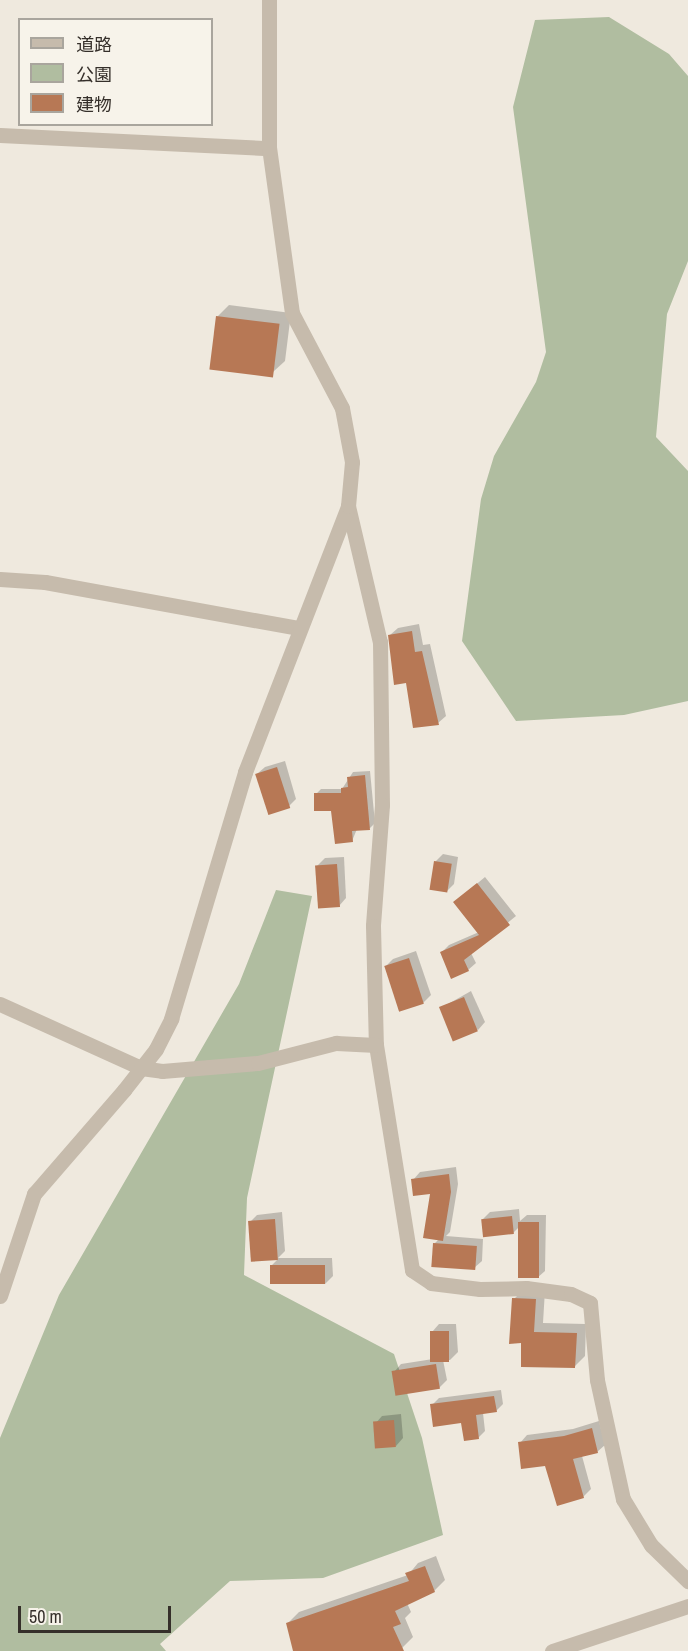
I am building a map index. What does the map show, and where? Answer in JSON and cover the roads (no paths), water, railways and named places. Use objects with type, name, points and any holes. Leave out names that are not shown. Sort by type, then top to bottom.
[{"type":"street","points":[[0,1296],[34,1194],[156,1049],[171,1019],[245,772],[298,628],[348,506],[352,462],[342,408],[292,313],[269,148],[269,0]]},
{"type":"street","points":[[0,135],[269,148]]},
{"type":"street","points":[[348,506],[380,642],[382,805],[373,926],[376,1045],[412,1270],[431,1283],[480,1289],[526,1288],[571,1294],[590,1303],[597,1380],[623,1499],[651,1545],[688,1581]]},
{"type":"street","points":[[0,579],[45,582],[298,628]]},
{"type":"street","points":[[0,1004],[141,1068],[162,1071],[258,1063],[336,1043],[376,1045]]},
{"type":"street","points":[[552,1651],[688,1606]]}]
